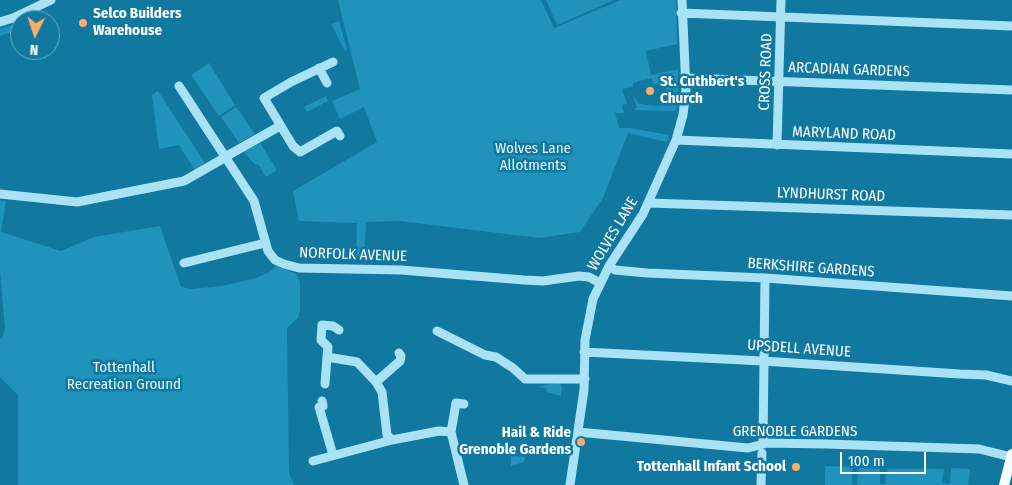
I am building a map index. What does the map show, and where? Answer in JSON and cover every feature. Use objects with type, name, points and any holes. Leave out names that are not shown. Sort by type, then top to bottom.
[{"type":"main road","points":[[1004,485],[1012,455]]},
{"type":"street","points":[[0,22],[51,0]]},
{"type":"street","name":"WOLVES LANE","points":[[570,485],[585,379],[584,352],[588,318],[600,283],[609,266],[638,224],[649,203],[676,140],[684,108],[685,78],[682,0]]},
{"type":"street","name":"CROSS ROAD","points":[[777,145],[781,0]]},
{"type":"street","points":[[682,13],[1012,26]]},
{"type":"street","points":[[332,62],[265,96],[265,101],[280,126],[300,152],[337,131],[340,136]]},
{"type":"street","points":[[319,68],[327,83]]},
{"type":"street","name":"ARCADIAN GARDENS","points":[[685,78],[1012,90]]},
{"type":"street","name":"NORFOLK AVENUE","points":[[179,86],[254,201],[265,243],[275,260],[299,268],[394,270],[543,281],[579,276],[589,277],[600,283]]},
{"type":"street","points":[[0,194],[77,202],[184,181],[280,126]]},
{"type":"street","name":"MARYLAND ROAD","points":[[676,140],[1012,154]]},
{"type":"street","name":"LYNDHURST ROAD","points":[[649,203],[1012,215]]},
{"type":"street","points":[[184,263],[265,243]]},
{"type":"street","name":"BERKSHIRE GARDENS","points":[[609,266],[615,270],[647,273],[765,278],[1012,296]]},
{"type":"street","points":[[761,485],[765,278]]},
{"type":"street","points":[[324,384],[328,347],[321,340],[322,325],[333,326],[339,330]]},
{"type":"street","points":[[437,331],[485,355],[496,357],[514,368],[525,379],[585,379]]},
{"type":"street","name":"UPSDELL AVENUE","points":[[584,352],[986,375],[1012,381]]},
{"type":"street","points":[[376,382],[400,361],[401,356],[399,353]]},
{"type":"street","points":[[327,357],[357,362],[376,382],[382,392],[387,435],[392,440]]},
{"type":"street","points":[[322,401],[323,406],[319,407],[333,455]]},
{"type":"street","points":[[464,404],[456,403],[452,432],[464,485]]},
{"type":"street","points":[[313,461],[392,440],[439,431],[452,432]]},
{"type":"street","name":"GRENOBLE GARDENS","points":[[578,432],[762,449],[979,449],[1012,455]]},
{"type":"green space","name":"Wolves Lane Allotments","points":[[338,0],[541,0],[554,28],[621,0],[676,0],[677,44],[646,51],[651,75],[678,69],[678,83],[653,84],[652,78],[633,83],[633,87],[622,89],[627,104],[622,105],[624,113],[615,113],[619,128],[630,128],[669,135],[667,142],[628,133],[603,198],[580,232],[539,238],[400,221],[366,222],[364,261],[356,261],[357,223],[299,221],[293,191],[377,142],[364,107],[340,119],[332,101],[360,89]]},
{"type":"green space","points":[[546,0],[614,0],[557,25]]},
{"type":"green space","points":[[339,21],[347,50],[345,51],[331,24]]},
{"type":"green space","points":[[10,26],[10,32],[0,36],[0,29]]},
{"type":"green space","points":[[209,63],[235,105],[219,116],[191,75]]},
{"type":"green space","points":[[678,85],[678,94],[666,96],[665,86]]},
{"type":"green space","points":[[158,91],[205,163],[195,170],[179,145],[159,149],[152,95]]},
{"type":"green space","points":[[633,95],[639,104],[656,106],[665,105],[678,98],[676,111],[634,110],[637,107]]},
{"type":"green space","points":[[326,96],[328,101],[307,112],[304,107]]},
{"type":"green space","points":[[236,107],[255,134],[239,143],[221,117]]},
{"type":"green space","points":[[260,143],[277,170],[266,177],[258,164],[255,165],[244,152]]},
{"type":"green space","name":"Tottenhall Recreation Ground","points":[[0,200],[6,201],[1,232],[61,251],[94,237],[160,226],[181,287],[192,289],[222,286],[256,278],[270,272],[276,266],[296,274],[300,282],[300,310],[298,318],[287,328],[289,473],[294,485],[18,485],[18,395],[0,377],[0,339],[5,329],[0,272]]},
{"type":"green space","points":[[560,383],[562,387],[561,396],[547,392],[546,388],[537,387]]},
{"type":"green space","points":[[511,456],[525,457],[524,462],[511,466]]},
{"type":"green space","points":[[825,466],[852,467],[852,484],[857,485],[825,485]]},
{"type":"green space","points":[[859,468],[880,469],[880,484],[885,484],[887,469],[944,469],[942,483],[947,484],[950,483],[951,468],[970,469],[968,485],[857,485]]},
{"type":"place","name":"Selco Builders Warehouse","points":[[83,23]]},
{"type":"place","name":"St. Cuthbert's Church","points":[[650,91]]},
{"type":"place","name":"Hail & Ride Grenoble Gardens","points":[[581,442]]},
{"type":"place","name":"Tottenhall Infant School","points":[[796,467]]}]
